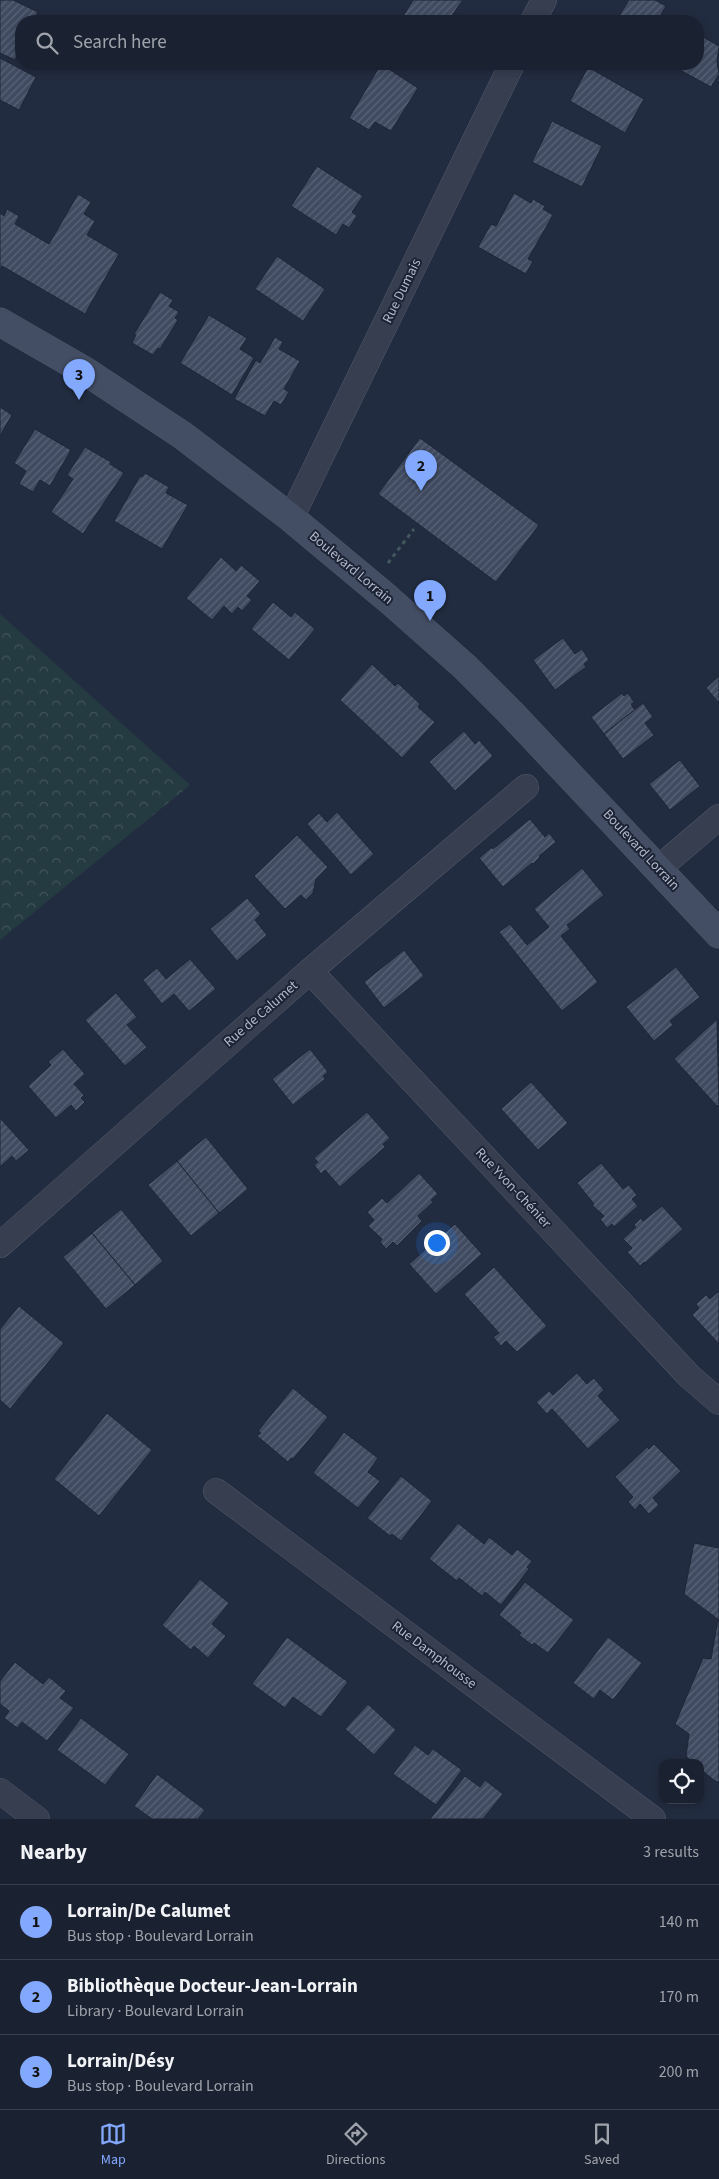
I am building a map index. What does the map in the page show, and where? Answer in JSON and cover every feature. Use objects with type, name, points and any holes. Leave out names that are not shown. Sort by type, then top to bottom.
[{"type":"main road","name":"Boulevard Lorrain","points":[[0,322],[85,371],[161,420],[290,518],[372,585],[472,673],[659,868],[719,934]]},
{"type":"street","points":[[536,15],[544,0]]},
{"type":"street","name":"Rue Dumais","points":[[290,518],[509,70]]},
{"type":"street","name":"Rue de Calumet","points":[[0,1245],[310,971],[526,787]]},
{"type":"street","points":[[659,868],[719,817]]},
{"type":"street","name":"Rue Yvon-Chénier","points":[[310,971],[688,1376],[719,1402]]},
{"type":"street","name":"Rue Damphousse","points":[[216,1491],[653,1819]]},
{"type":"street","points":[[0,1791],[37,1819]]},
{"type":"path","points":[[372,585],[414,529]]},
{"type":"green space","points":[[0,614],[190,785],[0,940]]},
{"type":"building","points":[[0,0],[13,0],[38,12],[36,15],[15,15],[15,60],[0,53]]},
{"type":"building","points":[[413,0],[463,0],[452,15],[404,15]]},
{"type":"building","points":[[629,0],[655,0],[666,6],[661,15],[620,15]]},
{"type":"building","points":[[704,37],[719,46],[717,62],[719,74],[711,87],[680,70],[704,70]]},
{"type":"building","points":[[0,58],[15,66],[15,70],[23,70],[36,77],[19,110],[0,100]]},
{"type":"building","points":[[377,70],[390,70],[418,88],[391,131],[375,122],[369,130],[349,118]]},
{"type":"building","points":[[586,70],[593,70],[644,99],[625,133],[570,101]]},
{"type":"building","points":[[552,121],[602,146],[582,187],[532,162]]},
{"type":"building","points":[[317,166],[363,196],[352,212],[357,216],[349,228],[343,224],[336,235],[291,206]]},
{"type":"building","points":[[514,193],[531,203],[533,199],[545,206],[543,209],[553,215],[528,259],[533,261],[526,274],[478,247],[491,224],[496,226]]},
{"type":"building","points":[[78,194],[91,202],[84,214],[95,221],[87,235],[119,254],[85,314],[2,266],[0,270],[0,213],[4,216],[7,209],[19,216],[15,224],[49,244]]},
{"type":"building","points":[[277,256],[325,289],[303,321],[255,289]]},
{"type":"building","points":[[160,292],[173,300],[169,306],[179,312],[175,318],[178,320],[160,349],[158,348],[153,355],[132,343],[136,335],[134,334]]},
{"type":"building","points":[[209,315],[247,338],[240,349],[254,358],[232,395],[180,363]]},
{"type":"building","points":[[275,337],[283,342],[279,349],[300,361],[284,389],[289,392],[281,405],[274,401],[265,416],[234,399],[256,360],[260,363]]},
{"type":"building","points":[[0,407],[12,415],[0,436]]},
{"type":"building","points":[[35,429],[71,450],[50,486],[40,480],[33,492],[19,484],[26,471],[14,463]]},
{"type":"building","points":[[420,438],[539,525],[496,582],[378,494]]},
{"type":"building","points":[[85,447],[111,462],[110,464],[124,473],[83,534],[51,512],[73,479],[67,475]]},
{"type":"building","points":[[145,473],[169,487],[166,493],[188,505],[162,549],[114,521],[140,476],[142,477]]},
{"type":"building","points":[[221,557],[236,571],[241,565],[260,581],[247,596],[252,600],[242,611],[238,607],[232,614],[224,606],[212,620],[186,598]]},
{"type":"building","points":[[273,602],[291,617],[295,612],[315,629],[289,660],[251,629]]},
{"type":"building","points":[[563,638],[575,654],[582,649],[589,660],[584,664],[586,667],[555,690],[533,660]]},
{"type":"building","points":[[372,664],[395,686],[398,683],[420,704],[418,707],[435,722],[402,758],[340,700]]},
{"type":"building","points":[[719,676],[719,703],[706,688]]},
{"type":"building","points":[[622,693],[624,696],[628,693],[634,702],[631,704],[634,709],[643,703],[604,734],[591,717]]},
{"type":"building","points":[[643,703],[653,717],[645,723],[654,735],[623,759],[604,734]]},
{"type":"building","points":[[464,731],[475,744],[479,740],[493,756],[455,791],[429,762]]},
{"type":"building","points":[[680,760],[700,786],[670,810],[649,784]]},
{"type":"building","points":[[337,812],[374,854],[351,875],[307,824],[319,813],[327,822]]},
{"type":"building","points":[[530,819],[545,837],[549,833],[556,842],[539,856],[533,864],[503,887],[479,858]]},
{"type":"building","points":[[297,835],[328,867],[316,879],[313,893],[306,900],[301,895],[285,909],[254,876]]},
{"type":"building","points":[[582,868],[604,895],[567,925],[570,929],[561,936],[598,982],[562,1011],[499,932],[510,924],[527,945],[549,927],[534,909]]},
{"type":"building","points":[[247,898],[261,914],[255,920],[267,935],[237,961],[210,929]]},
{"type":"building","points":[[404,950],[424,976],[384,1008],[364,982]]},
{"type":"building","points":[[190,959],[216,989],[189,1011],[174,994],[162,1004],[143,980],[157,968],[166,979]]},
{"type":"building","points":[[676,967],[700,997],[670,1021],[673,1025],[654,1041],[626,1007]]},
{"type":"building","points":[[116,993],[137,1017],[127,1025],[147,1047],[125,1066],[85,1020]]},
{"type":"building","points":[[717,1019],[719,1104],[717,1106],[674,1059]]},
{"type":"building","points":[[63,1049],[85,1074],[74,1084],[84,1095],[81,1098],[85,1102],[76,1111],[71,1105],[56,1118],[28,1086],[51,1065],[48,1062]]},
{"type":"building","points":[[310,1049],[328,1072],[323,1076],[325,1079],[293,1105],[272,1079]]},
{"type":"building","points":[[531,1082],[568,1123],[538,1150],[501,1109]]},
{"type":"building","points":[[367,1112],[390,1138],[383,1144],[385,1147],[340,1187],[325,1170],[321,1174],[314,1165],[318,1162],[314,1158]]},
{"type":"building","points":[[0,1118],[29,1150],[16,1161],[12,1156],[0,1167]]},
{"type":"building","points":[[206,1137],[248,1189],[219,1213],[177,1161]]},
{"type":"building","points":[[177,1161],[219,1213],[191,1236],[148,1185]]},
{"type":"building","points":[[601,1163],[623,1189],[629,1185],[637,1195],[632,1199],[638,1206],[614,1227],[612,1224],[607,1228],[600,1219],[604,1216],[592,1205],[594,1204],[577,1183]]},
{"type":"building","points":[[419,1173],[438,1194],[431,1200],[433,1202],[418,1216],[422,1221],[397,1246],[393,1242],[386,1249],[380,1242],[382,1239],[368,1226],[374,1220],[367,1212],[382,1198],[387,1203]]},
{"type":"building","points":[[662,1206],[683,1229],[640,1266],[627,1252],[632,1248],[623,1239],[636,1227],[634,1225],[641,1218],[643,1221]]},
{"type":"building","points":[[121,1209],[163,1261],[135,1285],[92,1233]]},
{"type":"building","points":[[455,1224],[482,1254],[436,1294],[409,1264]]},
{"type":"building","points":[[92,1233],[135,1285],[106,1309],[63,1257]]},
{"type":"building","points":[[494,1267],[547,1326],[517,1352],[506,1341],[501,1346],[493,1337],[499,1333],[464,1294]]},
{"type":"building","points":[[719,1291],[719,1344],[692,1315],[699,1308],[696,1304],[706,1295],[710,1299]]},
{"type":"building","points":[[19,1306],[64,1343],[10,1409],[0,1400],[0,1329]]},
{"type":"building","points":[[577,1373],[587,1384],[594,1378],[604,1390],[598,1396],[620,1420],[588,1449],[552,1409],[547,1414],[536,1402],[549,1391],[553,1395]]},
{"type":"building","points":[[293,1388],[328,1417],[293,1459],[291,1458],[288,1462],[257,1436],[261,1433],[258,1431]]},
{"type":"building","points":[[107,1413],[152,1450],[99,1516],[54,1479]]},
{"type":"building","points":[[344,1432],[378,1458],[368,1472],[380,1481],[358,1508],[313,1473]]},
{"type":"building","points":[[654,1444],[681,1471],[653,1498],[659,1505],[649,1514],[640,1504],[635,1510],[628,1502],[633,1497],[615,1477],[647,1447],[649,1449]]},
{"type":"building","points":[[401,1476],[432,1501],[401,1541],[392,1534],[390,1536],[367,1518]]},
{"type":"building","points":[[458,1523],[484,1544],[489,1537],[512,1555],[517,1549],[532,1561],[527,1567],[529,1569],[501,1605],[485,1592],[482,1596],[459,1578],[457,1581],[429,1559]]},
{"type":"building","points":[[694,1543],[719,1548],[719,1620],[684,1594]]},
{"type":"building","points":[[200,1579],[229,1603],[212,1624],[226,1636],[208,1658],[194,1646],[191,1650],[162,1625]]},
{"type":"building","points":[[525,1582],[574,1620],[548,1653],[534,1643],[532,1645],[519,1635],[521,1633],[499,1615]]},
{"type":"building","points":[[718,1619],[719,1782],[704,1772],[704,1759],[689,1759],[686,1756],[689,1734],[675,1724],[703,1658],[711,1659]]},
{"type":"building","points":[[287,1637],[348,1682],[321,1717],[293,1697],[285,1708],[252,1684]]},
{"type":"building","points":[[608,1637],[642,1663],[613,1700],[600,1690],[594,1699],[573,1683]]},
{"type":"building","points":[[15,1662],[43,1684],[49,1677],[66,1691],[60,1698],[74,1708],[47,1741],[22,1722],[17,1728],[4,1718],[9,1711],[0,1704],[0,1681]]},
{"type":"building","points":[[368,1704],[396,1730],[374,1755],[345,1729]]},
{"type":"building","points":[[81,1718],[129,1754],[105,1785],[57,1750]]},
{"type":"building","points":[[415,1745],[428,1755],[433,1749],[462,1770],[436,1805],[393,1774]]},
{"type":"building","points":[[157,1774],[205,1810],[198,1819],[152,1819],[134,1806]]},
{"type":"building","points":[[465,1776],[480,1787],[485,1780],[503,1794],[483,1819],[430,1819]]},
{"type":"place","name":"Lorrain/Désy","points":[[79,400]]},
{"type":"place","name":"Bibliothèque Docteur-Jean-Lorrain","points":[[421,491]]},
{"type":"place","name":"Lorrain/De Calumet","points":[[430,621]]}]
